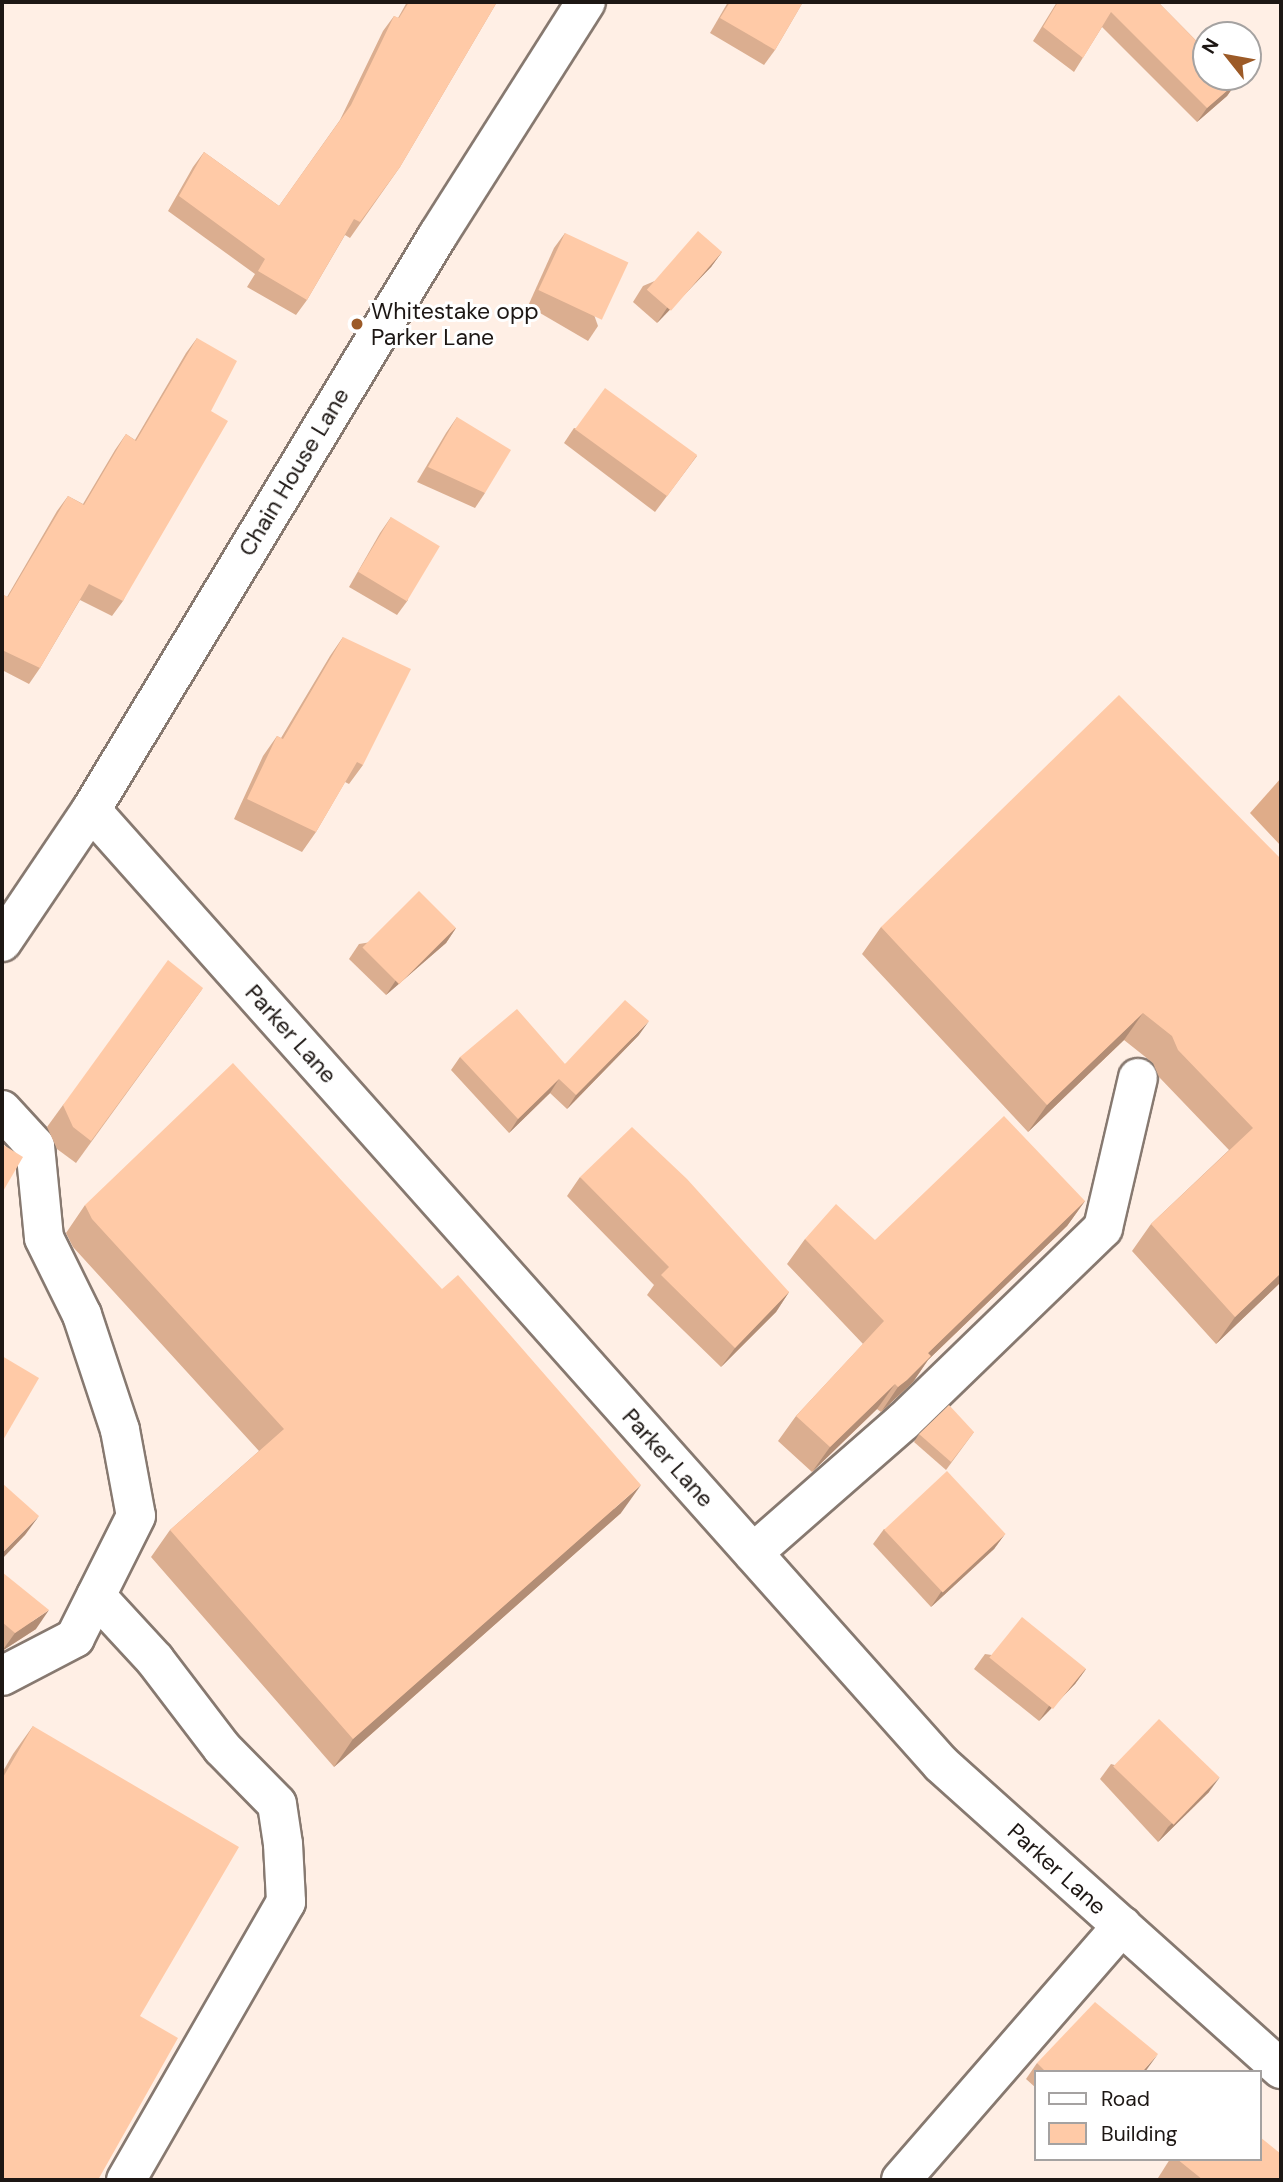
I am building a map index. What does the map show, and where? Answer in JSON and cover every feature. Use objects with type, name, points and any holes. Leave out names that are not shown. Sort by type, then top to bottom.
[{"type":"street","name":"Chain House Lane","points":[[2,942],[91,810],[438,235],[586,2]]},
{"type":"street","name":"Parker Lane","points":[[91,810],[941,1764],[1281,2069]]},
{"type":"street","points":[[752,1553],[904,1422],[1103,1228],[1138,1078]]},
{"type":"street","points":[[2,1110],[35,1146],[44,1238],[82,1315],[120,1430],[136,1516],[75,1638],[2,1676]]},
{"type":"street","points":[[96,1596],[155,1660],[222,1748],[277,1804],[283,1844],[286,1902],[126,2180]]},
{"type":"street","points":[[901,2180],[1122,1926]]},
{"type":"shaded area","points":[[1281,778],[1281,846],[1250,813]]},
{"type":"building","points":[[409,2],[497,2],[400,167],[360,222],[354,219],[307,300],[258,271],[265,259],[179,196],[204,152],[279,206],[351,105],[394,16],[399,18]]},
{"type":"building","points":[[730,2],[803,2],[775,50],[720,18]]},
{"type":"building","points":[[1058,2],[1158,2],[1192,37],[1192,91],[1227,91],[1207,108],[1111,12],[1083,58],[1043,27]]},
{"type":"building","points":[[698,231],[722,252],[671,311],[647,290]]},
{"type":"building","points":[[565,233],[628,263],[602,320],[538,290]]},
{"type":"building","points":[[197,338],[237,361],[211,411],[228,421],[123,601],[89,584],[40,668],[2,650],[2,594],[8,597],[68,496],[84,505],[126,434],[136,441]]},
{"type":"building","points":[[605,388],[697,455],[667,496],[575,429]]},
{"type":"building","points":[[457,417],[511,450],[485,493],[428,467]]},
{"type":"building","points":[[391,517],[440,546],[407,601],[358,572]]},
{"type":"building","points":[[343,637],[411,669],[363,765],[357,762],[316,832],[247,799],[277,736],[283,739]]},
{"type":"building","points":[[1119,695],[1281,859],[1281,1273],[1235,1317],[1151,1224],[1253,1128],[1178,1050],[1172,1036],[1143,1013],[1047,1105],[881,927]]},
{"type":"building","points":[[419,891],[456,928],[399,984],[362,948]]},
{"type":"building","points":[[168,960],[203,988],[91,1141],[73,1127],[63,1105]]},
{"type":"building","points":[[625,1000],[649,1021],[576,1095],[559,1079],[518,1119],[460,1057],[517,1009],[565,1064]]},
{"type":"building","points":[[233,1063],[442,1289],[458,1275],[641,1485],[353,1739],[170,1530],[284,1429],[92,1219],[85,1205]]},
{"type":"building","points":[[1004,1116],[1085,1201],[928,1353],[931,1356],[907,1380],[898,1387],[895,1384],[830,1447],[796,1416],[884,1321],[805,1239],[836,1204],[875,1240]]},
{"type":"building","points":[[632,1127],[687,1179],[789,1292],[735,1348],[661,1275],[669,1267],[580,1177]]},
{"type":"building","points":[[2,1144],[23,1157],[2,1193]]},
{"type":"building","points":[[2,1356],[39,1378],[2,1442]]},
{"type":"building","points":[[949,1405],[974,1432],[951,1462],[919,1434]]},
{"type":"building","points":[[947,1471],[1006,1534],[943,1593],[884,1530]]},
{"type":"building","points":[[2,1483],[39,1516],[2,1553]]},
{"type":"building","points":[[2,1572],[49,1610],[15,1633],[2,1622]]},
{"type":"building","points":[[1022,1617],[1086,1669],[1053,1709],[989,1657]]},
{"type":"building","points":[[1159,1719],[1219,1777],[1174,1825],[1113,1766]]},
{"type":"building","points":[[33,1726],[239,1847],[140,2016],[178,2038],[98,2180],[2,2180],[2,1779]]},
{"type":"building","points":[[1095,2002],[1158,2054],[1144,2070],[1044,2070],[1037,2063]]},
{"type":"building","points":[[1262,2139],[1281,2154],[1281,2180],[1203,2180],[1179,2161],[1262,2161]]},
{"type":"place","name":"Whitestake opp Parker Lane","points":[[357,324]]}]
